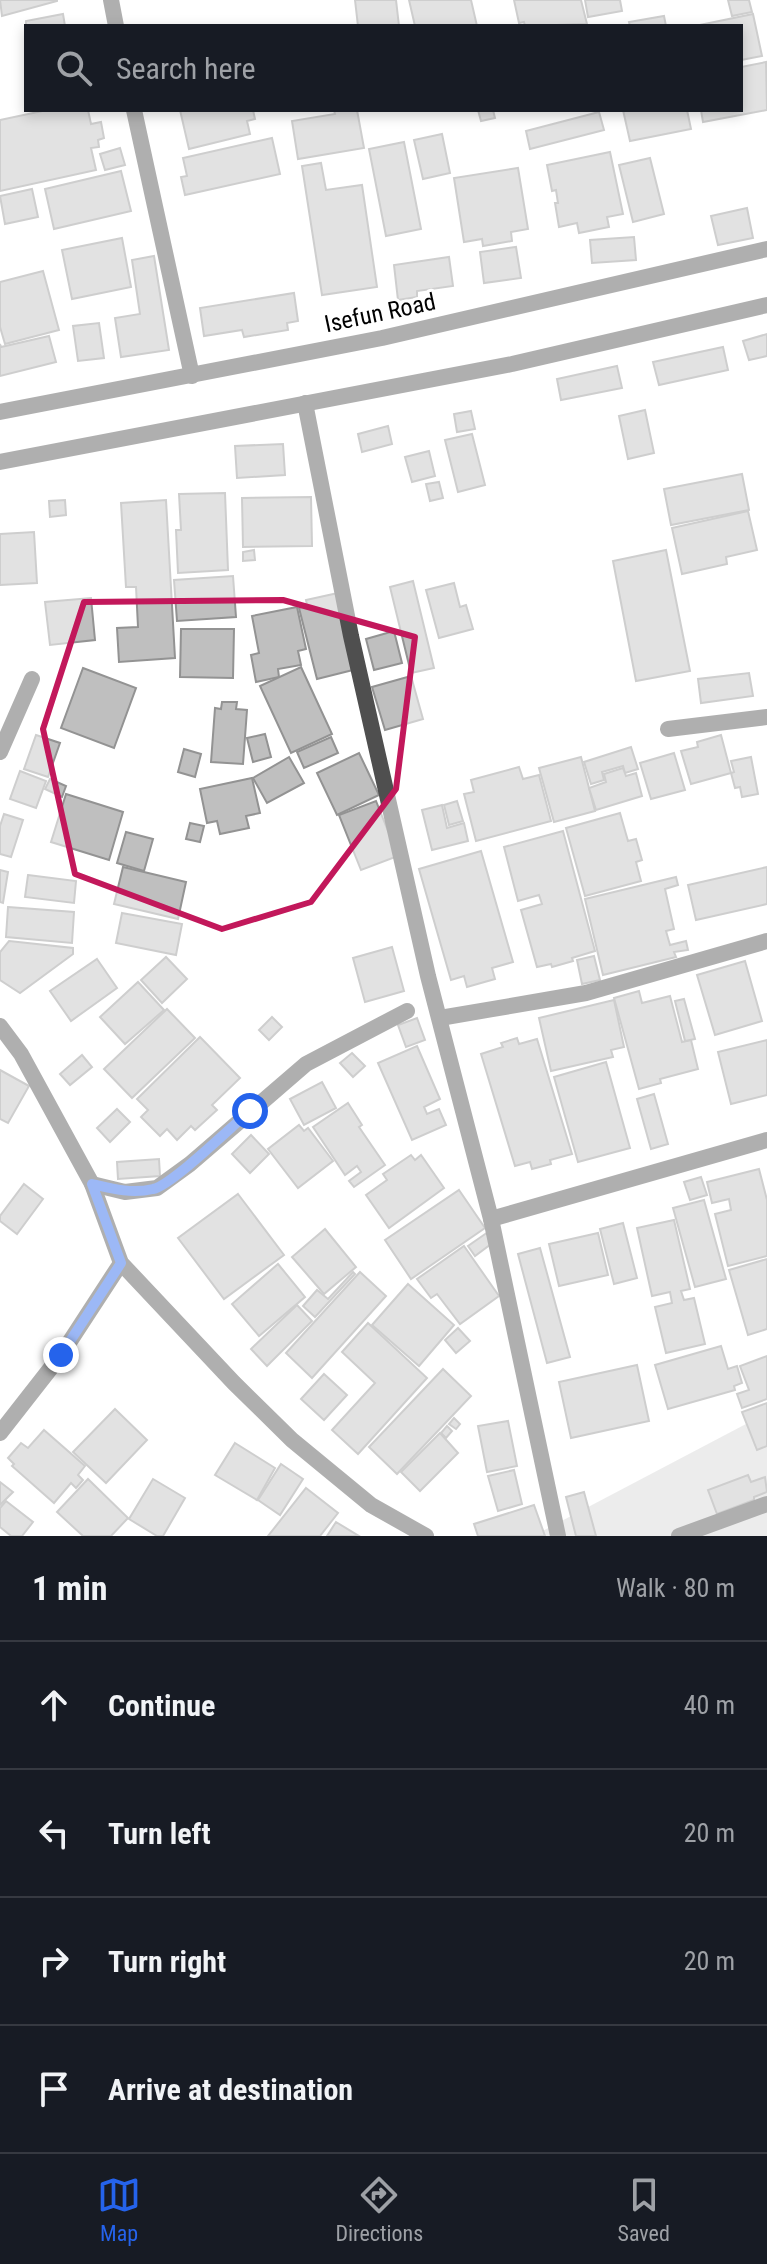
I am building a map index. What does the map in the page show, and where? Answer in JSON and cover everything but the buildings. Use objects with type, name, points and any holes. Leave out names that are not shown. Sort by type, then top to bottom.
[{"type":"street","points":[[111,0],[116,24]]},
{"type":"street","points":[[134,112],[192,376]]},
{"type":"street","name":"Isefun Road","points":[[0,412],[382,338],[767,249]]},
{"type":"street","points":[[0,462],[512,364],[767,305]]},
{"type":"street","points":[[305,403],[351,636],[440,1018],[491,1219],[558,1536]]},
{"type":"street","points":[[0,752],[32,679]]},
{"type":"street","points":[[668,729],[767,717]]},
{"type":"street","points":[[440,1018],[586,993],[767,941]]},
{"type":"street","points":[[92,1184],[125,1192],[157,1188],[190,1164],[306,1064],[407,1011]]},
{"type":"street","points":[[0,1026],[21,1054],[92,1184],[121,1263],[292,1440],[371,1505],[426,1536]]},
{"type":"street","points":[[491,1219],[767,1140]]},
{"type":"street","points":[[0,1433],[61,1355],[121,1263]]},
{"type":"street","points":[[679,1536],[767,1504]]},
{"type":"highlighted area","points":[[283,600],[415,637],[396,789],[311,902],[222,929],[75,874],[43,729],[84,602]]},
{"type":"shaded area","points":[[767,1413],[767,1536],[533,1536]]},
{"type":"route","points":[[61,1355],[121,1263],[92,1184],[125,1192],[157,1188],[190,1164],[250,1111]]}]
